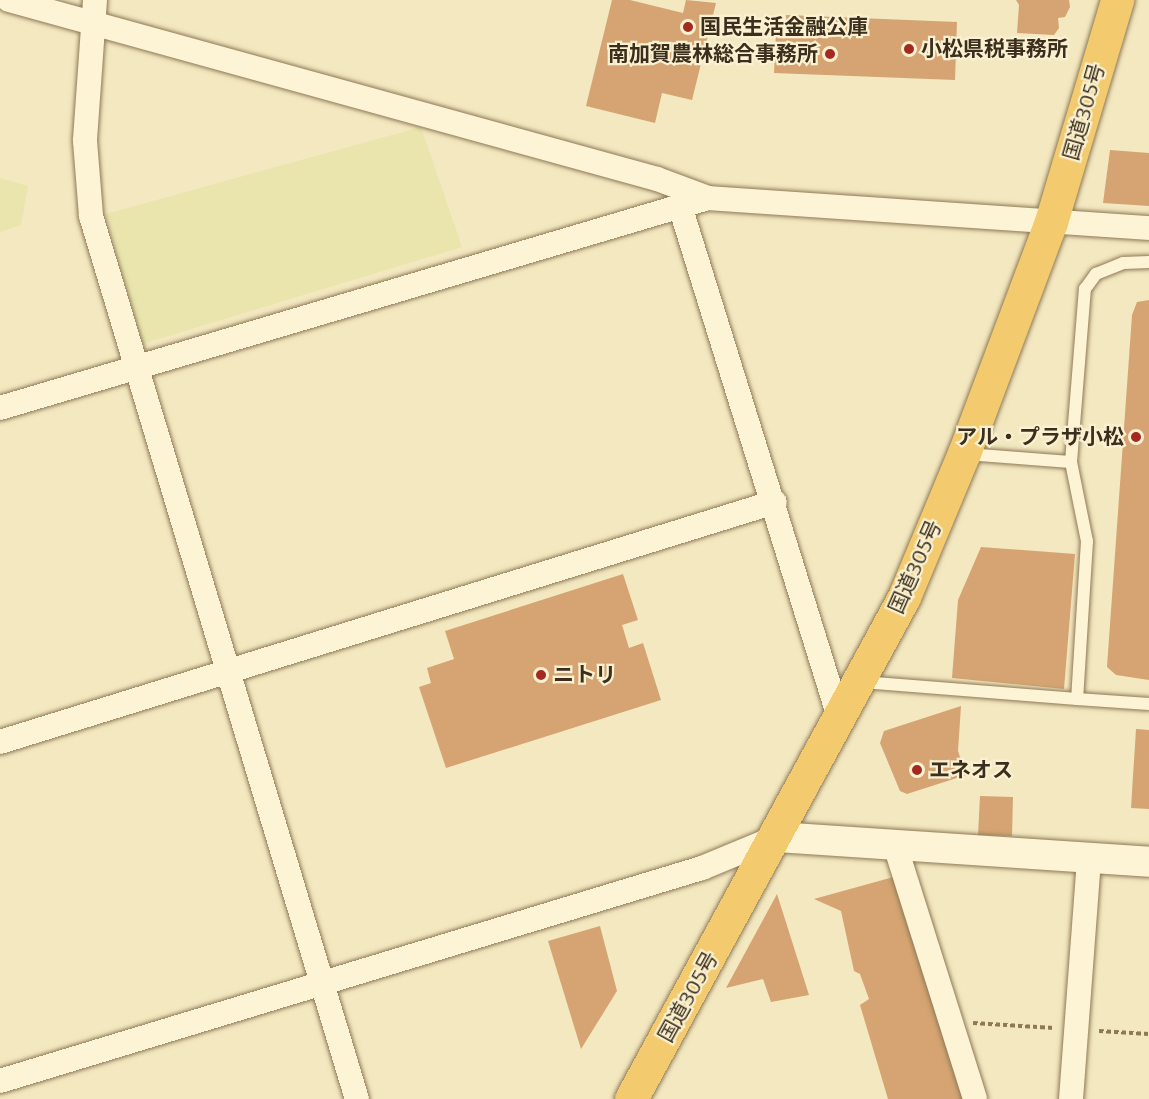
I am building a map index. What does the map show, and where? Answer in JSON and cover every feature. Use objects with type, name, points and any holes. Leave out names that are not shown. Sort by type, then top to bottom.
[{"type":"highway","name":"国道305号","points":[[631,1099],[777,837],[904,597],[964,453],[1051,222],[1117,0]]},
{"type":"street","points":[[9,0],[94,11],[657,179],[708,198],[1149,228]]},
{"type":"street","points":[[94,11],[85,177],[91,216],[226,671],[357,1099]]},
{"type":"street","points":[[0,408],[708,198]]},
{"type":"street","points":[[680,206],[775,501],[839,717]]},
{"type":"street","points":[[0,742],[775,501]]},
{"type":"street","points":[[0,1081],[321,981],[702,868],[777,837],[1149,862]]},
{"type":"street","points":[[895,845],[975,1099]]},
{"type":"street","points":[[1071,1099],[1089,858]]},
{"type":"lane","points":[[1077,699],[1086,541],[1071,462],[1085,289],[1096,274],[1123,263],[1149,262]]},
{"type":"lane","points":[[964,453],[1071,462]]},
{"type":"lane","points":[[858,682],[1149,704]]},
{"type":"path","points":[[952,1021],[1149,1034]]},
{"type":"shaded area","points":[[421,127],[462,247],[142,344],[106,214]]},
{"type":"shaded area","points":[[0,178],[28,186],[21,225],[0,232]]},
{"type":"building","points":[[612,0],[630,0],[683,13],[686,0],[716,3],[692,100],[662,93],[655,123],[586,106]]},
{"type":"building","points":[[1016,0],[1069,0],[1070,7],[1065,17],[1058,18],[1059,28],[1054,35],[1017,33],[1019,5]]},
{"type":"building","points":[[786,15],[957,22],[955,80],[774,73],[776,30],[786,31]]},
{"type":"building","points":[[1110,150],[1149,153],[1149,206],[1103,203]]},
{"type":"building","name":"アル・プラザ小松","points":[[1149,300],[1149,680],[1116,675],[1107,667],[1132,315],[1137,302]]},
{"type":"building","points":[[981,547],[1075,554],[1064,689],[952,678],[958,600]]},
{"type":"building","name":"ニトリ","points":[[623,574],[638,620],[622,625],[629,648],[643,643],[661,700],[446,768],[419,687],[431,683],[427,668],[454,659],[445,631]]},
{"type":"building","points":[[961,706],[958,751],[966,775],[907,794],[900,791],[880,743],[884,731]]},
{"type":"building","points":[[1136,729],[1149,730],[1149,809],[1131,808]]},
{"type":"building","points":[[980,796],[1013,797],[1012,836],[978,835]]},
{"type":"building","points":[[897,876],[966,1099],[888,1099],[860,1005],[869,999],[860,974],[854,971],[841,911],[814,899]]},
{"type":"building","points":[[777,894],[809,995],[771,1002],[763,979],[726,988]]},
{"type":"building","points":[[600,926],[617,991],[581,1049],[548,941]]},
{"type":"place","name":"国民生活金融公庫","points":[[688,27]]},
{"type":"place","name":"小松県税事務所","points":[[909,49]]},
{"type":"place","name":"南加賀農林総合事務所","points":[[830,54]]},
{"type":"place","name":"アル・プラザ小松","points":[[1136,437]]},
{"type":"place","name":"ニトリ","points":[[541,675]]},
{"type":"place","name":"エネオス","points":[[917,770]]}]
